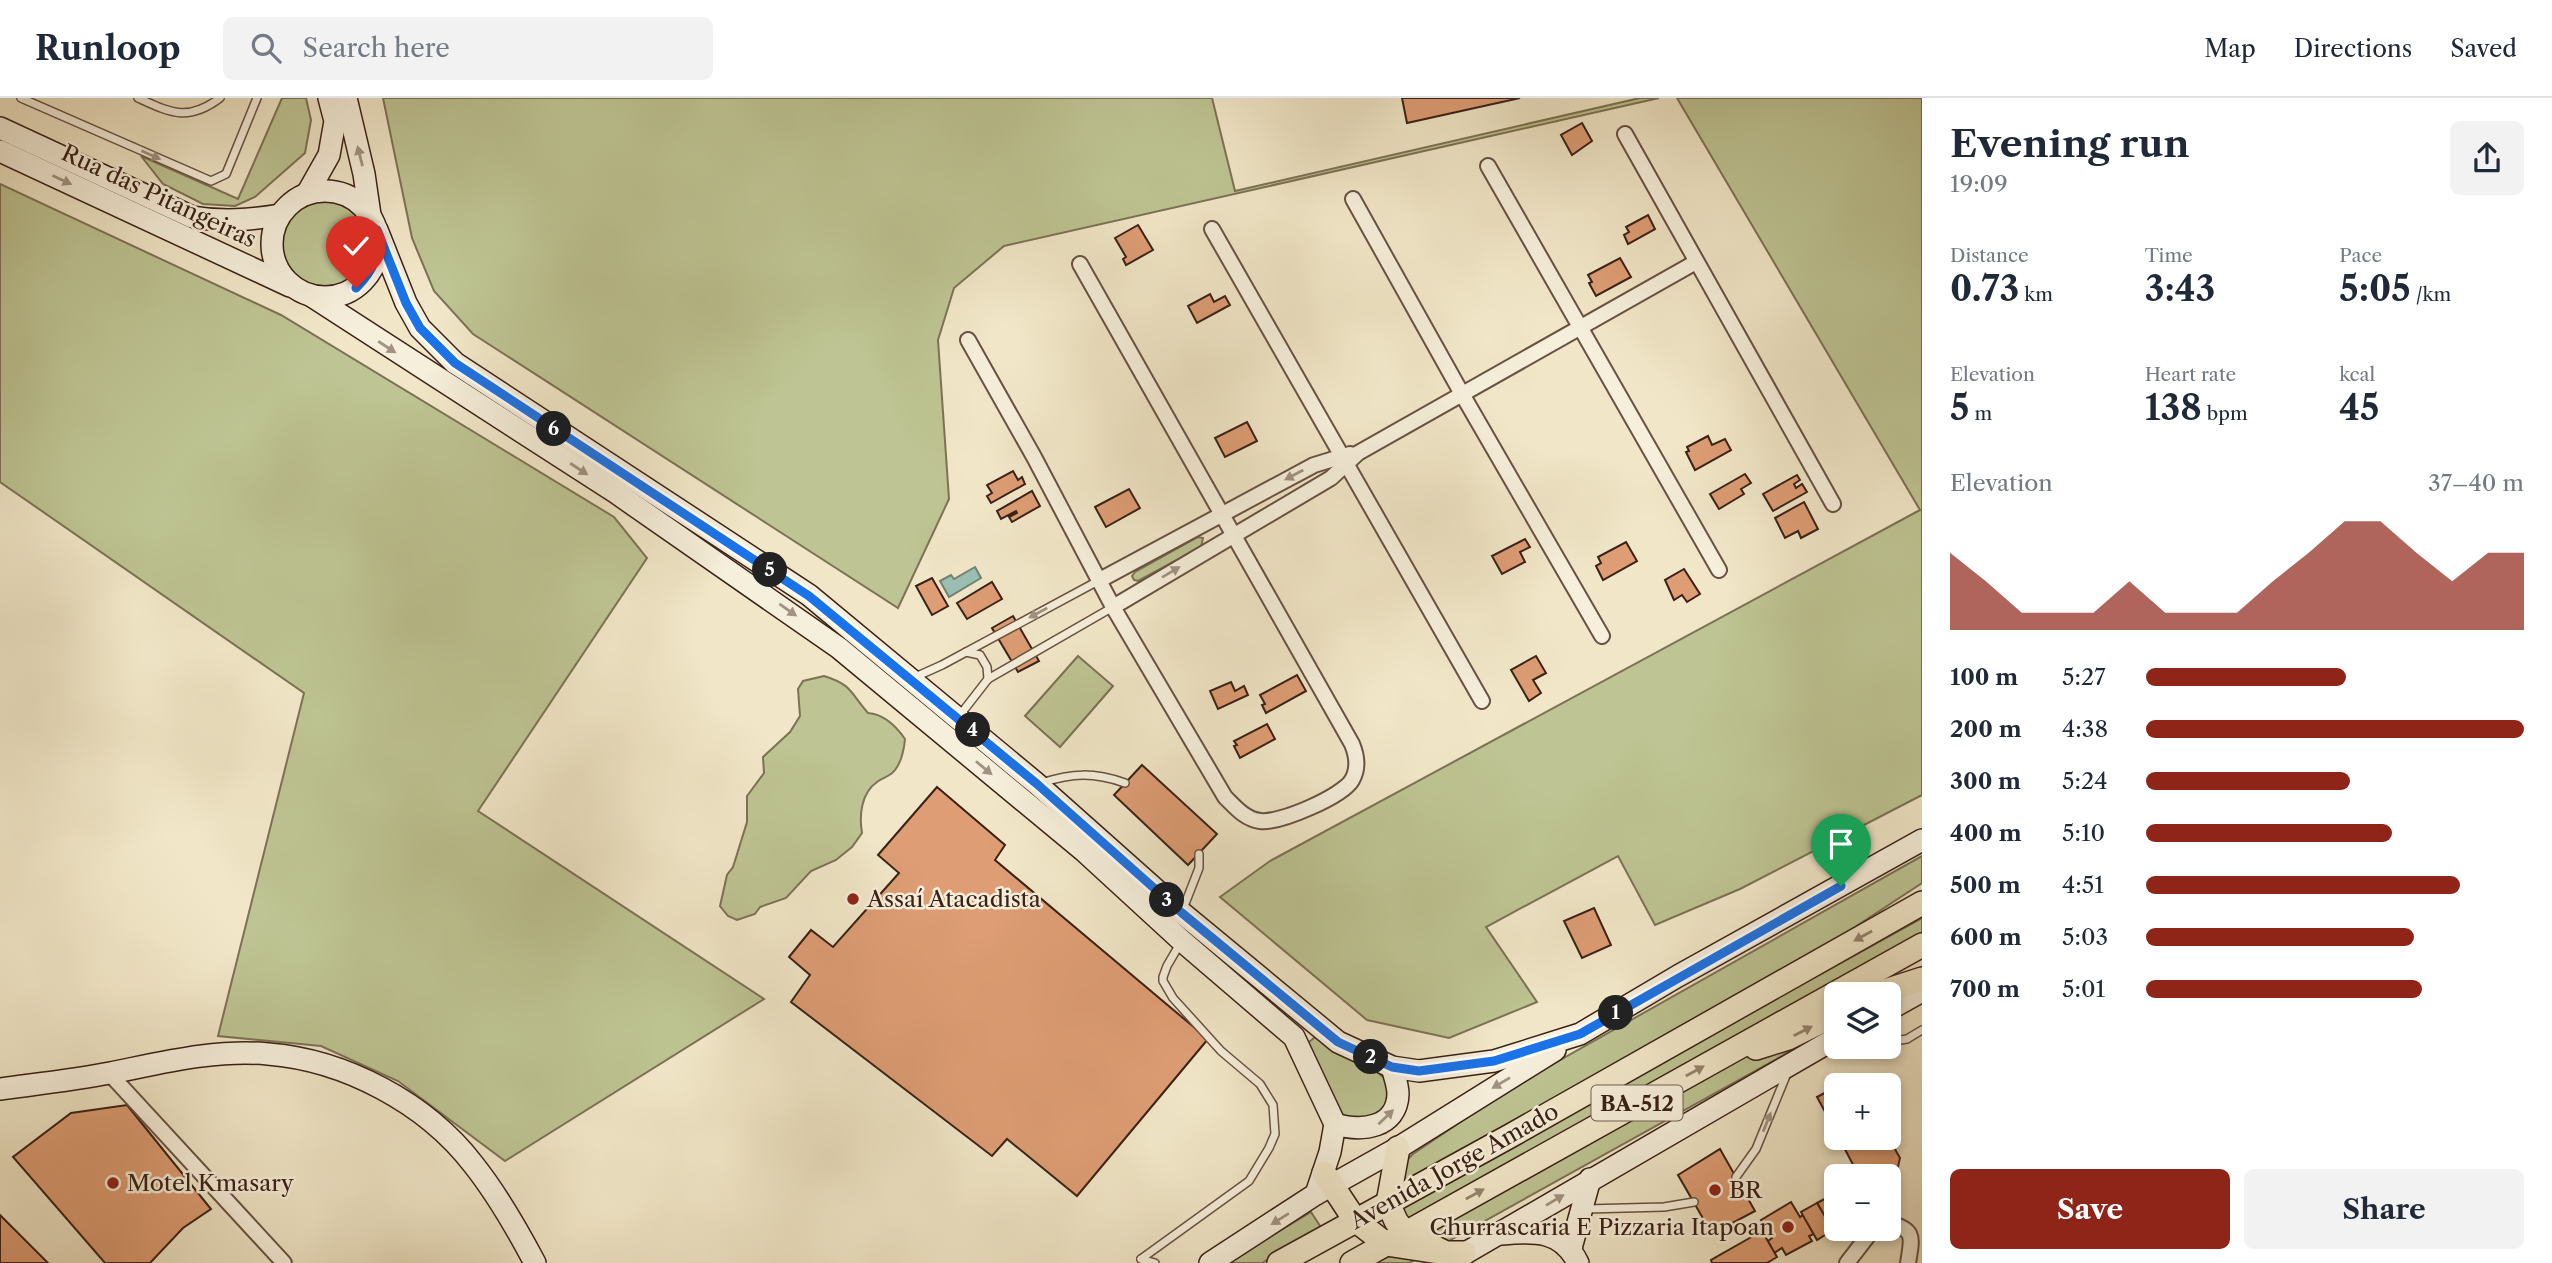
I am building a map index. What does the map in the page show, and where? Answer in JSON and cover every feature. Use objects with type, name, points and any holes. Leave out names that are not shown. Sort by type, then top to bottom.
[{"type":"main road","name":"Avenida Jorge Amado","points":[[1279,1263],[1922,903]]},
{"type":"main road","name":"Avenida Jorge Amado","points":[[1352,1263],[1922,944]]},
{"type":"main road","points":[[1901,986],[1922,979]]},
{"type":"main road","points":[[1722,1056],[1788,1038],[1824,1020]]},
{"type":"main road","points":[[1395,1239],[1396,1221],[1388,1203],[1398,1148]]},
{"type":"main road","points":[[1324,1184],[1355,1220],[1395,1239],[1452,1257]]},
{"type":"street","points":[[307,194],[329,155],[335,121],[329,98]]},
{"type":"street","points":[[302,292],[326,298],[342,295],[356,288],[368,276],[379,246],[346,98]]},
{"type":"street","name":"Rua das Pitangeiras","points":[[0,128],[192,217],[219,222],[280,215]]},
{"type":"street","points":[[1625,134],[1833,504]]},
{"type":"street","name":"Rua das Pitangeiras","points":[[0,151],[302,292]]},
{"type":"street","points":[[1488,166],[1719,570]]},
{"type":"street","points":[[1324,1184],[1335,1124],[1294,1037],[1182,941],[1084,851],[839,648],[615,492],[283,278],[273,255],[273,230],[280,215],[292,202],[307,194],[325,191],[342,194],[357,202],[373,223],[406,303],[420,328],[455,363],[809,596],[1037,784],[1182,913],[1338,1042],[1392,1067],[1419,1071],[1494,1061],[1580,1034]]},
{"type":"street","points":[[1353,199],[1602,636]]},
{"type":"street","points":[[1212,229],[1482,701]]},
{"type":"street","points":[[1098,581],[1314,465],[1345,460],[1696,262]]},
{"type":"street","points":[[968,340],[1034,457],[1098,581],[1224,797],[1243,815],[1260,821],[1281,820],[1302,812],[1347,787],[1353,780],[1356,769],[1357,756],[1352,744],[1080,264]]},
{"type":"street","points":[[1113,607],[1331,478],[1345,460]]},
{"type":"street","points":[[1210,1263],[1301,1206],[1324,1184],[1398,1148],[1678,976],[1922,841]]},
{"type":"street","points":[[1901,1003],[1922,991]]},
{"type":"street","points":[[1452,1257],[1497,1235],[1824,1045]]},
{"type":"street","points":[[0,1089],[216,1056],[269,1054],[330,1066],[400,1097],[450,1139],[473,1163],[511,1219],[535,1263]]},
{"type":"street","points":[[1335,1124],[1349,1128],[1373,1127],[1384,1122],[1396,1107],[1398,1091],[1392,1067]]},
{"type":"street","points":[[109,1073],[284,1263]]},
{"type":"street","points":[[1497,1235],[1527,1232],[1547,1234],[1575,1256],[1582,1209],[1590,1179]]},
{"type":"street","points":[[1901,1226],[1909,1231],[1909,1256]]},
{"type":"street","points":[[1847,1263],[1864,1241]]},
{"type":"lane","points":[[21,98],[211,180],[226,174],[257,98]]},
{"type":"lane","points":[[138,98],[171,113],[184,114],[195,113],[220,98]]},
{"type":"lane","points":[[910,679],[1098,581]]},
{"type":"lane","points":[[957,718],[988,679],[1113,607]]},
{"type":"lane","points":[[966,652],[980,655],[988,667],[988,679]]},
{"type":"lane","points":[[1037,784],[1077,773],[1125,783]]},
{"type":"lane","points":[[1182,913],[1199,868],[1199,854]]},
{"type":"lane","points":[[1156,1263],[1141,1259],[1249,1181],[1275,1133],[1273,1105],[1260,1084],[1221,1051],[1173,998],[1163,981],[1167,966],[1182,941]]},
{"type":"lane","points":[[1901,1040],[1922,1030]]},
{"type":"lane","points":[[1736,1177],[1756,1149],[1791,1063]]},
{"type":"lane","points":[[1582,1209],[1664,1207],[1694,1202]]},
{"type":"green space","points":[[282,98],[306,98],[311,120],[305,153],[255,197],[235,206],[203,204],[163,184],[141,156],[238,199]]},
{"type":"green space","points":[[383,98],[1212,98],[1235,191],[1640,98],[1659,98],[1004,246],[954,288],[938,340],[949,499],[898,608],[473,334],[434,291],[412,238]]},
{"type":"green space","points":[[1677,98],[1922,98],[1922,795],[1740,889],[1655,925],[1618,856],[1486,927],[1537,1002],[1449,1038],[1367,1020],[1220,897],[1270,861],[1920,510]]},
{"type":"green space","points":[[0,184],[281,315],[614,517],[647,558],[478,811],[764,999],[505,1161],[398,1081],[321,1046],[218,1036],[304,693],[0,482]]},
{"type":"green space","points":[[326,197],[344,200],[360,210],[370,226],[373,244],[370,262],[360,278],[344,288],[326,291],[308,288],[292,278],[282,262],[279,244],[282,226],[292,210],[308,200]]},
{"type":"green space","points":[[1198,537],[1203,538],[1201,547],[1138,581],[1134,580],[1132,576],[1135,572]]},
{"type":"green space","points":[[1078,656],[1113,686],[1060,747],[1025,716]]},
{"type":"green space","points":[[824,676],[846,686],[868,713],[884,718],[898,730],[905,739],[901,759],[893,772],[867,792],[861,812],[862,833],[852,847],[836,860],[811,871],[786,898],[760,907],[755,914],[737,920],[728,916],[720,906],[727,875],[733,867],[747,822],[747,796],[764,773],[763,757],[790,732],[800,716],[798,689],[803,681]]},
{"type":"green space","points":[[1922,856],[1922,883],[1803,961],[1399,1185],[1401,1166],[1413,1154],[1514,1086]]},
{"type":"green space","points":[[1922,918],[1922,932],[1833,982],[1824,982],[1824,987],[1409,1220],[1397,1209]]},
{"type":"green space","points":[[1824,1008],[1824,1033],[1409,1263],[1365,1263]]},
{"type":"green space","points":[[1315,1037],[1381,1075],[1390,1093],[1385,1112],[1355,1121],[1340,1114],[1308,1043]]},
{"type":"green space","points":[[1311,1212],[1322,1229],[1262,1263],[1226,1263]]},
{"type":"water","points":[[975,567],[981,578],[949,597],[940,581],[951,575],[954,579]]},
{"type":"building","points":[[1402,98],[1520,98],[1407,123]]},
{"type":"building","points":[[1582,123],[1592,141],[1572,155],[1561,135]]},
{"type":"building","points":[[1648,215],[1655,229],[1628,244],[1624,235],[1629,232],[1626,227]]},
{"type":"building","points":[[1138,225],[1153,250],[1126,265],[1123,259],[1126,257],[1115,238]]},
{"type":"building","points":[[1620,258],[1631,277],[1596,296],[1588,275]]},
{"type":"building","points":[[1210,294],[1214,302],[1225,296],[1230,305],[1197,323],[1188,306]]},
{"type":"building","points":[[1247,422],[1257,441],[1225,457],[1215,438]]},
{"type":"building","points":[[1708,436],[1712,445],[1725,439],[1731,450],[1695,470],[1686,452],[1689,451],[1687,447]]},
{"type":"building","points":[[1013,471],[1018,480],[1022,477],[1025,484],[991,503],[987,496],[992,493],[987,485]]},
{"type":"building","points":[[1745,474],[1751,483],[1741,489],[1744,494],[1719,509],[1710,494]]},
{"type":"building","points":[[1797,475],[1800,480],[1794,484],[1796,488],[1802,484],[1807,492],[1773,511],[1763,494]]},
{"type":"building","points":[[1129,489],[1140,508],[1106,527],[1095,507]]},
{"type":"building","points":[[1032,491],[1040,506],[1012,522],[1009,517],[1017,513],[1016,511],[1001,519],[997,511]]},
{"type":"building","points":[[1804,502],[1818,529],[1801,538],[1798,531],[1785,538],[1775,518]]},
{"type":"building","points":[[1525,539],[1530,547],[1520,552],[1525,562],[1502,574],[1492,556]]},
{"type":"building","points":[[1626,542],[1637,561],[1603,580],[1596,566],[1601,563],[1598,557]]},
{"type":"building","points":[[1684,569],[1700,594],[1687,602],[1682,595],[1674,600],[1665,580]]},
{"type":"building","points":[[932,578],[948,606],[932,615],[916,586]]},
{"type":"building","points":[[992,582],[1002,599],[967,619],[957,603]]},
{"type":"building","points":[[1013,616],[1039,661],[1018,672],[992,628]]},
{"type":"building","points":[[1536,656],[1546,673],[1533,680],[1541,693],[1529,701],[1511,670]]},
{"type":"building","points":[[1297,675],[1306,691],[1266,713],[1260,695]]},
{"type":"building","points":[[1231,682],[1235,691],[1244,686],[1248,695],[1218,709],[1210,691]]},
{"type":"building","points":[[1267,724],[1275,739],[1240,758],[1234,741]]},
{"type":"building","points":[[1142,765],[1217,834],[1188,865],[1114,795]]},
{"type":"building","name":"Assaí Atacadista","points":[[937,787],[1005,845],[995,860],[1208,1039],[1077,1196],[1007,1139],[992,1156],[791,1002],[810,975],[789,957],[811,930],[833,947],[899,873],[878,855]]},
{"type":"building","points":[[1594,908],[1611,945],[1582,958],[1564,921]]},
{"type":"building","points":[[1824,1093],[1824,1110],[1817,1097]]},
{"type":"building","name":"Motel Kmasary","points":[[127,1105],[211,1209],[183,1228],[150,1263],[105,1263],[13,1157],[71,1113]]},
{"type":"building","name":"BR","points":[[1720,1149],[1755,1211],[1712,1234],[1678,1175]]},
{"type":"building","points":[[1845,1150],[1895,1150],[1900,1158],[1899,1164],[1853,1164]]},
{"type":"building","points":[[1824,1199],[1824,1215],[1817,1203]]},
{"type":"building","name":"Churrascaria E Pizzaria Itapoan","points":[[1791,1202],[1800,1217],[1803,1215],[1814,1234],[1809,1236],[1812,1241],[1786,1255],[1782,1248],[1774,1253],[1768,1241],[1772,1238],[1761,1220]]},
{"type":"building","points":[[1817,1203],[1824,1215],[1824,1236],[1817,1240],[1801,1212]]},
{"type":"building","points":[[0,1215],[48,1263],[0,1263]]},
{"type":"building","points":[[1762,1231],[1777,1257],[1767,1263],[1712,1263],[1711,1260]]},
{"type":"place","name":"Assaí Atacadista","points":[[853,899]]},
{"type":"place","name":"Motel Kmasary","points":[[113,1183]]},
{"type":"place","name":"BR","points":[[1715,1190]]},
{"type":"place","name":"Churrascaria E Pizzaria Itapoan","points":[[1788,1227]]},
{"type":"route","points":[[356,288],[368,276],[375,262],[379,246],[377,230],[406,303],[420,328],[455,363],[809,596],[1037,784],[1182,913],[1338,1042],[1392,1067],[1419,1071],[1494,1061],[1580,1034],[1678,976],[1841,886]]}]
